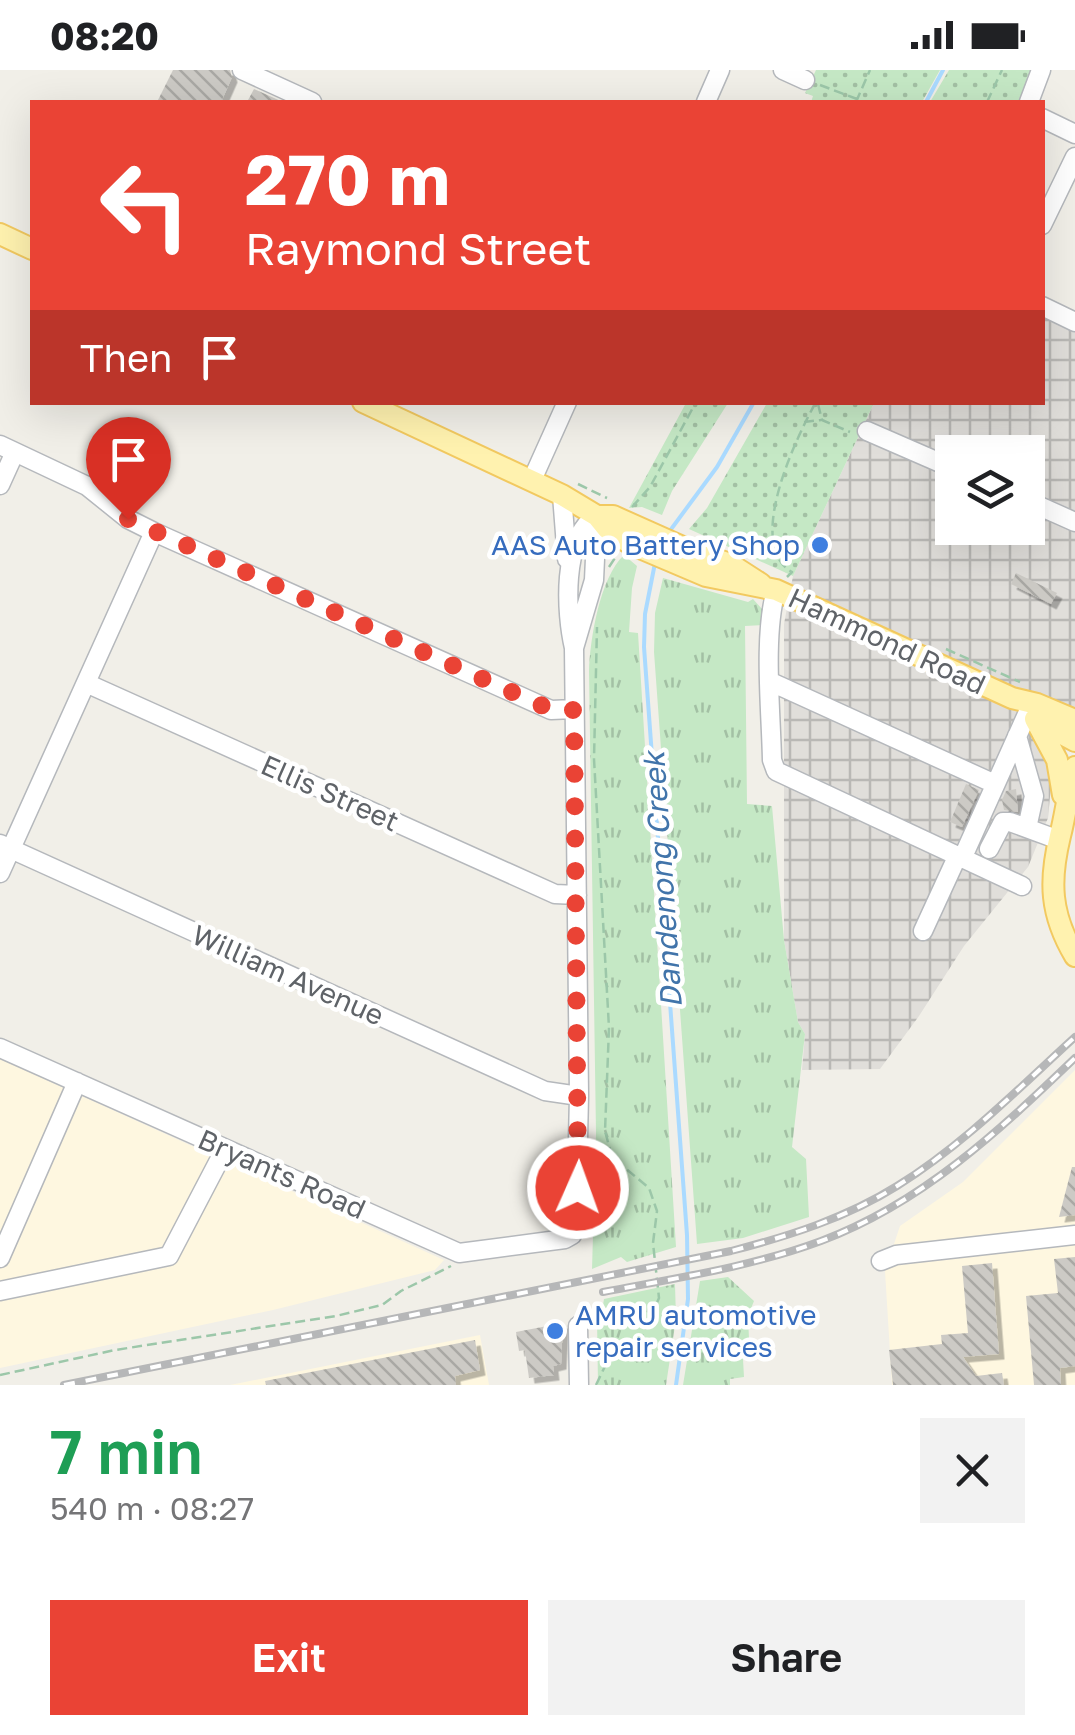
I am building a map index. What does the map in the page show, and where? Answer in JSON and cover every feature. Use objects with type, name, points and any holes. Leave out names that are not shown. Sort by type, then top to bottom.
[{"type":"main road","points":[[0,234],[30,248]]},
{"type":"main road","name":"Hammond Road","points":[[369,405],[532,480],[597,516],[614,516],[635,539],[686,559],[736,566],[776,584],[1025,710],[1075,741]]},
{"type":"main road","name":"Hammond Road","points":[[1025,710],[1037,704],[1075,720]]},
{"type":"main road","points":[[1025,710],[1058,763],[1070,809]]},
{"type":"main road","points":[[1075,767],[1070,809],[1052,871],[1052,897],[1058,922],[1075,956]]},
{"type":"street","points":[[242,70],[308,100]]},
{"type":"street","points":[[707,100],[720,70]]},
{"type":"street","points":[[783,70],[804,80]]},
{"type":"street","points":[[1029,100],[1040,70]]},
{"type":"street","points":[[1045,119],[1075,134]]},
{"type":"street","points":[[1045,218],[1075,157]]},
{"type":"street","points":[[1045,307],[1075,322]]},
{"type":"street","points":[[532,480],[567,405]]},
{"type":"street","points":[[868,430],[935,460]]},
{"type":"street","points":[[0,486],[7,449],[87,486],[128,519],[154,532],[552,710],[574,710]]},
{"type":"street","points":[[458,1253],[565,1239],[572,1235],[576,1225],[579,1096],[574,648],[568,620],[562,495]]},
{"type":"street","points":[[1045,509],[1075,522]]},
{"type":"street","points":[[568,585],[580,536],[597,516]]},
{"type":"street","points":[[574,648],[596,568],[597,516]]},
{"type":"street","points":[[0,873],[5,847],[154,532]]},
{"type":"street","points":[[596,568],[607,552],[635,539]]},
{"type":"street","points":[[776,584],[770,614],[772,760],[778,773],[1022,886]]},
{"type":"street","name":"Ellis Street","points":[[86,682],[555,894],[577,895]]},
{"type":"street","points":[[771,682],[996,784]]},
{"type":"street","points":[[923,930],[996,784],[1025,710]]},
{"type":"street","points":[[1017,736],[1034,796],[1027,828]]},
{"type":"street","points":[[988,849],[1002,822],[1060,837]]},
{"type":"street","name":"William Avenue","points":[[5,847],[545,1090],[579,1096]]},
{"type":"street","name":"Bryants Road","points":[[2,1054],[77,1082],[458,1253]]},
{"type":"street","points":[[0,1258],[77,1082]]},
{"type":"street","points":[[0,1290],[169,1256],[226,1149]]},
{"type":"street","points":[[882,1261],[896,1255],[1075,1236]]},
{"type":"street","points":[[578,1326],[578,1385]]},
{"type":"path","points":[[856,100],[870,70]]},
{"type":"path","points":[[987,100],[1002,70]]},
{"type":"path","points":[[804,80],[854,100]]},
{"type":"path","points":[[629,510],[650,487],[694,405]]},
{"type":"path","points":[[776,584],[792,572],[785,568],[777,553],[774,515],[791,448],[815,405]]},
{"type":"path","points":[[818,405],[822,420]]},
{"type":"path","points":[[804,422],[822,420],[859,436],[868,430]]},
{"type":"path","points":[[596,1385],[616,1343],[636,1350],[659,1298],[652,1242],[655,1198],[650,1188],[612,1157],[605,1131],[608,1028],[595,796],[597,624]]},
{"type":"path","points":[[0,1374],[116,1350],[303,1323],[382,1305],[450,1267],[458,1253]]},
{"type":"shaded area","points":[[1045,315],[1075,329],[1075,728],[1051,786],[1048,818],[1028,867],[964,946],[880,1069],[802,1070],[805,1034],[798,1022],[784,940],[784,624],[793,576],[873,405],[1045,405]]},
{"type":"shaded area","points":[[0,1059],[444,1260],[435,1270],[273,1310],[0,1368]]},
{"type":"shaded area","points":[[1075,1070],[1075,1385],[892,1385],[885,1271],[900,1226],[963,1182]]},
{"type":"shaded area","points":[[480,1335],[489,1385],[230,1385]]},
{"type":"green space","points":[[816,70],[940,70],[923,100],[812,100],[813,96],[805,93]]},
{"type":"green space","points":[[949,70],[1035,70],[1021,100],[931,100]]},
{"type":"green space","points":[[685,405],[727,405],[672,491],[662,515],[642,507],[629,508]]},
{"type":"green space","points":[[766,405],[873,405],[793,576],[689,529],[707,508]]},
{"type":"green space","points":[[624,555],[637,566],[629,632],[638,633],[676,1247],[627,1262],[621,1257],[592,1269],[596,1133],[589,671],[594,626],[603,593]]},
{"type":"green space","points":[[663,578],[748,602],[753,599],[762,609],[764,625],[745,626],[747,804],[772,806],[784,940],[798,1022],[805,1034],[792,1147],[806,1159],[809,1217],[743,1238],[697,1244],[654,652],[655,613]]},
{"type":"green space","points":[[728,1277],[754,1301],[748,1316],[749,1339],[742,1341],[744,1377],[730,1379],[730,1385],[683,1385],[700,1281]]},
{"type":"green space","points":[[675,1284],[676,1319],[666,1385],[598,1385],[597,1319],[604,1299]]},
{"type":"building","points":[[173,70],[230,70],[232,77],[222,100],[158,100]]},
{"type":"building","points":[[254,89],[279,100],[248,100]]},
{"type":"building","points":[[1016,573],[1057,593],[1051,604],[1011,584]]},
{"type":"building","points":[[966,784],[979,790],[962,827],[950,822]]},
{"type":"building","points":[[1016,789],[1018,812],[1004,810],[1002,800],[1006,791]]},
{"type":"building","points":[[1072,1167],[1075,1215],[1059,1217]]},
{"type":"building","points":[[1075,1257],[1075,1366],[1060,1368],[1061,1385],[1034,1385],[1026,1296],[1058,1293],[1054,1259]]},
{"type":"building","points":[[992,1263],[999,1354],[963,1357],[976,1376],[1002,1373],[1004,1385],[893,1385],[889,1350],[942,1344],[941,1335],[968,1333],[962,1266]]},
{"type":"building","points":[[563,1323],[561,1364],[553,1366],[554,1375],[529,1378],[525,1350],[519,1351],[516,1332]]},
{"type":"building","points":[[475,1340],[480,1370],[455,1376],[456,1385],[266,1385],[265,1381]]},
{"type":"waterway","name":"Dandenong Creek","points":[[927,100],[943,70]]},
{"type":"waterway","name":"Dandenong Creek","points":[[669,532],[717,467],[752,405]]},
{"type":"waterway","name":"Dandenong Creek","points":[[655,563],[645,614],[644,647],[687,1235],[688,1299],[676,1385]]},
{"type":"railway","points":[[64,1385],[731,1251],[796,1232],[858,1208],[921,1170],[989,1116],[1075,1037]]},
{"type":"railway","points":[[603,1292],[768,1258],[858,1225],[957,1163],[1075,1058]]},
{"type":"place","name":"AAS Auto Battery Shop","points":[[820,545]]},
{"type":"place","name":"AMRU automotive repair services","points":[[555,1331]]},
{"type":"route","points":[[128,519],[552,710],[574,710],[578,1188]]}]
